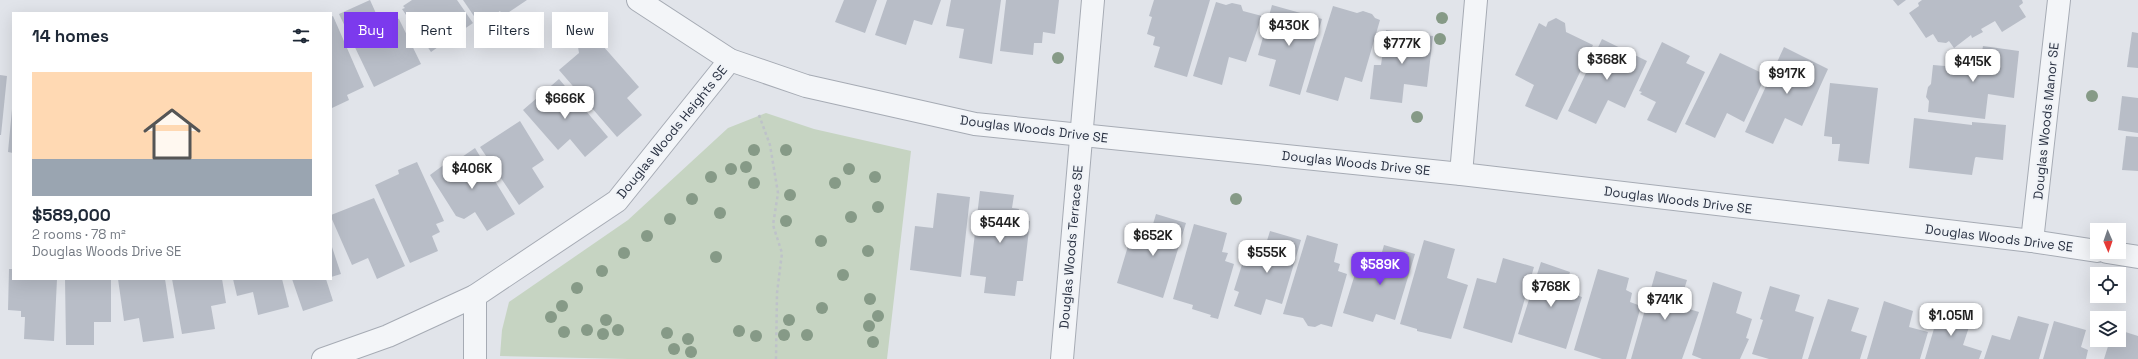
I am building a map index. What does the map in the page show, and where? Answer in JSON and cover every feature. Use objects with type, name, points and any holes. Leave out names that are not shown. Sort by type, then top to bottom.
[{"type":"street","name":"Douglas Woods Drive SE","points":[[638,0],[730,60],[806,86],[975,124],[1461,174],[2032,241],[2090,250]]},
{"type":"street","name":"Douglas Woods Terrace SE","points":[[1062,359],[1093,0]]},
{"type":"street","points":[[1461,174],[1476,0]]},
{"type":"street","name":"Douglas Woods Manor SE","points":[[2032,241],[2059,0]]},
{"type":"street","name":"Douglas Woods Heights SE","points":[[323,359],[388,336],[474,296],[617,201],[730,60]]},
{"type":"street","points":[[2126,255],[2138,257]]},
{"type":"street","points":[[474,296],[475,359]]},
{"type":"path","points":[[759,115],[770,145],[778,193],[773,225],[782,253],[777,293],[776,359]]},
{"type":"green space","points":[[766,113],[814,129],[911,151],[887,359],[628,359],[500,356],[502,330],[509,302],[628,220],[728,128]]},
{"type":"building","points":[[370,0],[375,12],[344,12],[344,24],[339,14]]},
{"type":"building","points":[[412,0],[457,0],[465,12],[406,12],[406,15],[402,9],[405,8],[403,6]]},
{"type":"building","points":[[463,0],[527,0],[509,12],[474,12],[474,16]]},
{"type":"building","points":[[844,0],[877,0],[865,33],[835,22]]},
{"type":"building","points":[[887,0],[941,0],[932,25],[914,20],[906,45],[875,35]]},
{"type":"building","points":[[951,0],[1001,0],[992,64],[959,58],[964,29],[946,26]]},
{"type":"building","points":[[1006,0],[1059,0],[1055,34],[1043,32],[1042,43],[1034,43],[1033,55],[1000,51]]},
{"type":"building","points":[[1154,0],[1210,0],[1187,77],[1154,67],[1160,47],[1153,45],[1155,37],[1147,34],[1152,17],[1149,16]]},
{"type":"building","points":[[1893,0],[1906,0],[1898,6]]},
{"type":"building","points":[[1922,0],[2022,0],[2023,3],[2019,6],[2026,17],[2002,32],[1995,21],[1981,29],[1983,32],[1972,38],[1971,35],[1954,48],[1949,41],[1946,43],[1938,42],[1933,34],[1926,38],[1909,13],[1919,6],[1918,3]]},
{"type":"building","points":[[1216,2],[1226,5],[1232,3],[1241,5],[1243,11],[1262,16],[1246,62],[1229,57],[1222,85],[1193,76]]},
{"type":"building","points":[[1272,5],[1322,19],[1300,95],[1269,86],[1276,60],[1258,55]]},
{"type":"building","points":[[1333,6],[1357,13],[1363,11],[1372,14],[1375,18],[1380,20],[1362,82],[1345,77],[1338,101],[1306,92]]},
{"type":"building","points":[[466,13],[473,23],[466,28]]},
{"type":"building","points":[[333,16],[344,41],[344,48],[347,48],[364,87],[347,95],[349,100],[332,108]]},
{"type":"building","points":[[1556,18],[1565,23],[1566,32],[1593,45],[1557,120],[1525,106],[1534,85],[1515,75],[1539,23],[1546,27],[1548,22]]},
{"type":"building","points":[[398,19],[406,33],[406,48],[413,48],[421,64],[374,87],[355,48],[398,48]]},
{"type":"building","points":[[1386,30],[1433,36],[1427,87],[1404,84],[1402,103],[1370,99],[1374,65],[1381,65]]},
{"type":"building","points":[[2132,32],[2138,33],[2138,68],[2127,67]]},
{"type":"building","points":[[1602,39],[1647,61],[1625,108],[1608,100],[1596,124],[1568,111]]},
{"type":"building","points":[[1662,42],[1690,56],[1686,63],[1705,72],[1676,133],[1647,120],[1656,102],[1640,94],[1642,92],[1639,91]]},
{"type":"building","points":[[1983,46],[2019,51],[2014,98],[1988,94],[1985,119],[1928,112],[1929,101],[1926,97],[1928,87],[1931,84],[1933,65],[1957,67],[1958,63],[1969,64],[1970,55],[1981,57]]},
{"type":"building","points":[[1784,47],[1828,69],[1802,126],[1785,118],[1773,144],[1745,132]]},
{"type":"building","points":[[428,48],[437,48],[431,52]]},
{"type":"building","points":[[578,48],[605,48],[639,87],[627,98],[642,115],[617,137],[559,70],[579,53]]},
{"type":"building","points":[[1720,53],[1766,75],[1744,122],[1727,113],[1715,138],[1685,124]]},
{"type":"building","points":[[0,75],[7,76],[1,135],[0,135]]},
{"type":"building","points":[[559,79],[608,137],[585,157],[570,139],[558,150],[523,110]]},
{"type":"building","points":[[1830,83],[1878,88],[1869,164],[1838,161],[1840,144],[1832,144],[1832,137],[1824,136]]},
{"type":"building","points":[[2122,96],[2138,98],[2138,133],[2118,130]]},
{"type":"building","points":[[12,109],[12,153],[8,152]]},
{"type":"building","points":[[1914,118],[1972,125],[1972,122],[2006,125],[2003,160],[1976,157],[1972,175],[1909,168]]},
{"type":"building","points":[[520,121],[544,160],[532,168],[544,187],[519,205],[480,147]]},
{"type":"building","points":[[2126,136],[2138,137],[2138,171],[2122,170]]},
{"type":"building","points":[[475,148],[515,214],[487,231],[475,212],[464,219],[456,216],[430,175],[453,158],[459,159]]},
{"type":"building","points":[[417,162],[444,221],[436,224],[440,232],[432,236],[438,251],[410,263],[375,185],[399,174],[398,170]]},
{"type":"building","points":[[980,191],[1014,195],[1012,208],[1019,209],[1018,219],[1030,221],[1023,281],[1017,281],[1015,296],[984,293],[986,277],[970,275]]},
{"type":"building","points":[[937,193],[970,197],[961,277],[910,270],[915,226],[933,228]]},
{"type":"building","points":[[374,198],[405,266],[377,279],[368,258],[352,265],[332,219],[332,215]]},
{"type":"building","points":[[1156,214],[1186,223],[1163,298],[1117,283],[1131,236],[1148,241]]},
{"type":"building","points":[[1194,224],[1227,233],[1222,252],[1228,253],[1225,261],[1234,264],[1218,319],[1210,317],[1211,315],[1192,309],[1193,305],[1173,299]]},
{"type":"building","points":[[1270,231],[1301,240],[1282,304],[1266,299],[1261,315],[1234,306],[1239,292],[1234,290],[1245,255],[1261,260]]},
{"type":"building","points":[[1307,235],[1338,244],[1334,262],[1340,264],[1338,271],[1347,274],[1332,327],[1321,324],[1315,327],[1308,326],[1303,318],[1283,314]]},
{"type":"building","points":[[1424,240],[1455,249],[1447,278],[1468,285],[1451,339],[1417,331],[1417,329],[1400,324]]},
{"type":"building","points":[[1384,245],[1415,254],[1395,320],[1376,314],[1373,322],[1343,313],[1359,261],[1362,260],[1378,266]]},
{"type":"building","points":[[332,247],[341,274],[332,277]]},
{"type":"building","points":[[1503,258],[1534,267],[1512,343],[1463,328],[1477,278],[1496,283]]},
{"type":"building","points":[[1541,262],[1570,272],[1564,291],[1582,297],[1566,349],[1518,334]]},
{"type":"building","points":[[9,269],[12,269],[12,280],[57,280],[54,341],[24,339],[25,317],[21,317],[21,311],[8,310]]},
{"type":"building","points":[[1598,269],[1629,278],[1626,290],[1632,293],[1630,302],[1641,306],[1626,359],[1602,359],[1574,350]]},
{"type":"building","points":[[1656,271],[1687,280],[1679,306],[1699,312],[1682,359],[1631,359]]},
{"type":"building","points":[[65,280],[111,280],[111,322],[94,322],[94,345],[66,345]]},
{"type":"building","points":[[118,280],[165,280],[174,338],[143,342],[139,318],[124,321]]},
{"type":"building","points":[[172,280],[222,280],[226,303],[211,306],[215,329],[182,334]]},
{"type":"building","points":[[233,280],[282,280],[289,307],[258,315],[253,292],[237,296]]},
{"type":"building","points":[[292,280],[326,280],[333,301],[303,311]]},
{"type":"building","points":[[1713,282],[1742,292],[1736,313],[1752,319],[1746,338],[1749,339],[1740,359],[1702,359],[1692,355]]},
{"type":"building","points":[[1770,286],[1800,295],[1795,311],[1814,317],[1802,359],[1769,359],[1752,354],[1763,320],[1760,319]]},
{"type":"building","points":[[1828,299],[1859,308],[1851,331],[1867,336],[1860,359],[1808,359]]},
{"type":"building","points":[[1884,301],[1913,311],[1909,327],[1928,332],[1920,359],[1867,359]]},
{"type":"building","points":[[1941,305],[1973,315],[1963,345],[1982,351],[1979,359],[1925,359]]},
{"type":"building","points":[[2018,316],[2049,324],[2039,359],[1984,359],[1992,335],[2010,340]]},
{"type":"building","points":[[2054,321],[2086,330],[2081,347],[2088,350],[2086,359],[2043,359]]},
{"type":"building","points":[[2126,332],[2138,336],[2138,359],[2104,359],[2108,347],[2126,347]]}]
